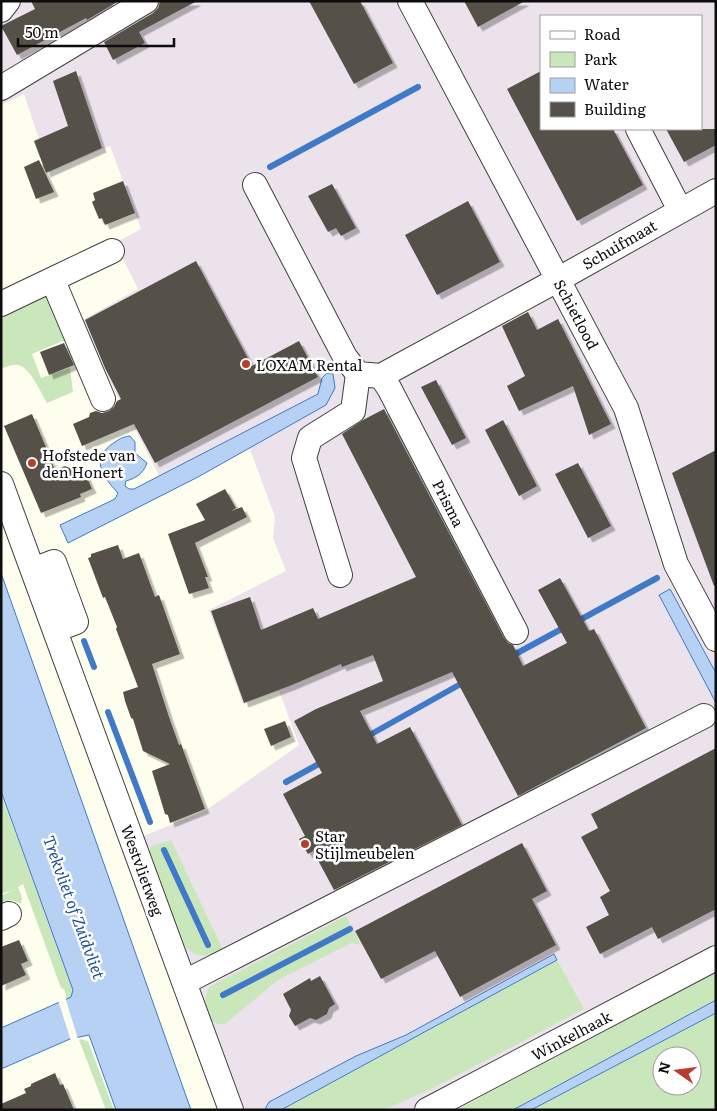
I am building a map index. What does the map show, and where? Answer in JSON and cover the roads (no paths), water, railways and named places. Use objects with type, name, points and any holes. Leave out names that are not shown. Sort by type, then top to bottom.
[{"type":"street","points":[[1,10],[8,1]]},
{"type":"street","points":[[1,88],[146,1]]},
{"type":"street","name":"Schietlood","points":[[410,1],[626,408],[676,564],[716,640]]},
{"type":"street","points":[[639,130],[680,210]]},
{"type":"street","name":"Prisma","points":[[255,185],[346,357],[389,388],[516,632]]},
{"type":"street","name":"Schuifmaat","points":[[559,279],[716,190]]},
{"type":"street","points":[[1,304],[112,251]]},
{"type":"street","points":[[340,575],[304,458],[310,438],[352,411],[369,375],[559,279]]},
{"type":"street","points":[[49,281],[56,288],[103,399]]},
{"type":"street","name":"Westvlietweg","points":[[1,484],[231,1110]]},
{"type":"street","points":[[185,982],[704,716]]},
{"type":"street","name":"Winkelhaak","points":[[427,1110],[716,958]]},
{"type":"water","points":[[327,373],[333,374],[335,388],[326,405],[198,477],[68,543],[60,525],[115,499],[118,493],[103,473],[100,460],[107,448],[115,442],[130,436],[135,442],[135,453],[147,463],[139,475],[126,481],[125,486],[129,489],[134,489],[318,394],[322,378]]},
{"type":"water","name":"Trekvliet of Zuidvliet","points":[[1,573],[191,1110],[116,1110],[89,1035],[70,1039],[1,1069],[1,1028],[71,997],[73,990],[1,791]]},
{"type":"water","points":[[670,589],[716,673],[716,703],[659,595]]},
{"type":"water","points":[[554,954],[557,960],[281,1110],[266,1110],[269,1102],[356,1056],[406,1035]]},
{"type":"water","points":[[716,1000],[716,1013],[531,1110],[513,1110]]},
{"type":"waterway","points":[[270,167],[418,87]]},
{"type":"waterway","points":[[576,622],[657,578]]},
{"type":"waterway","points":[[510,657],[567,626]]},
{"type":"waterway","points":[[84,641],[94,667]]},
{"type":"waterway","points":[[366,737],[466,681]]},
{"type":"waterway","points":[[108,712],[150,822]]},
{"type":"waterway","points":[[286,782],[324,761]]},
{"type":"waterway","points":[[164,850],[208,945]]},
{"type":"waterway","points":[[223,995],[350,929]]},
{"type":"place","name":"LOXAM Rental","points":[[246,364]]},
{"type":"place","name":"Hofstede van den Honert","points":[[32,463]]},
{"type":"place","name":"Star Stijlmeubelen","points":[[305,844]]}]
